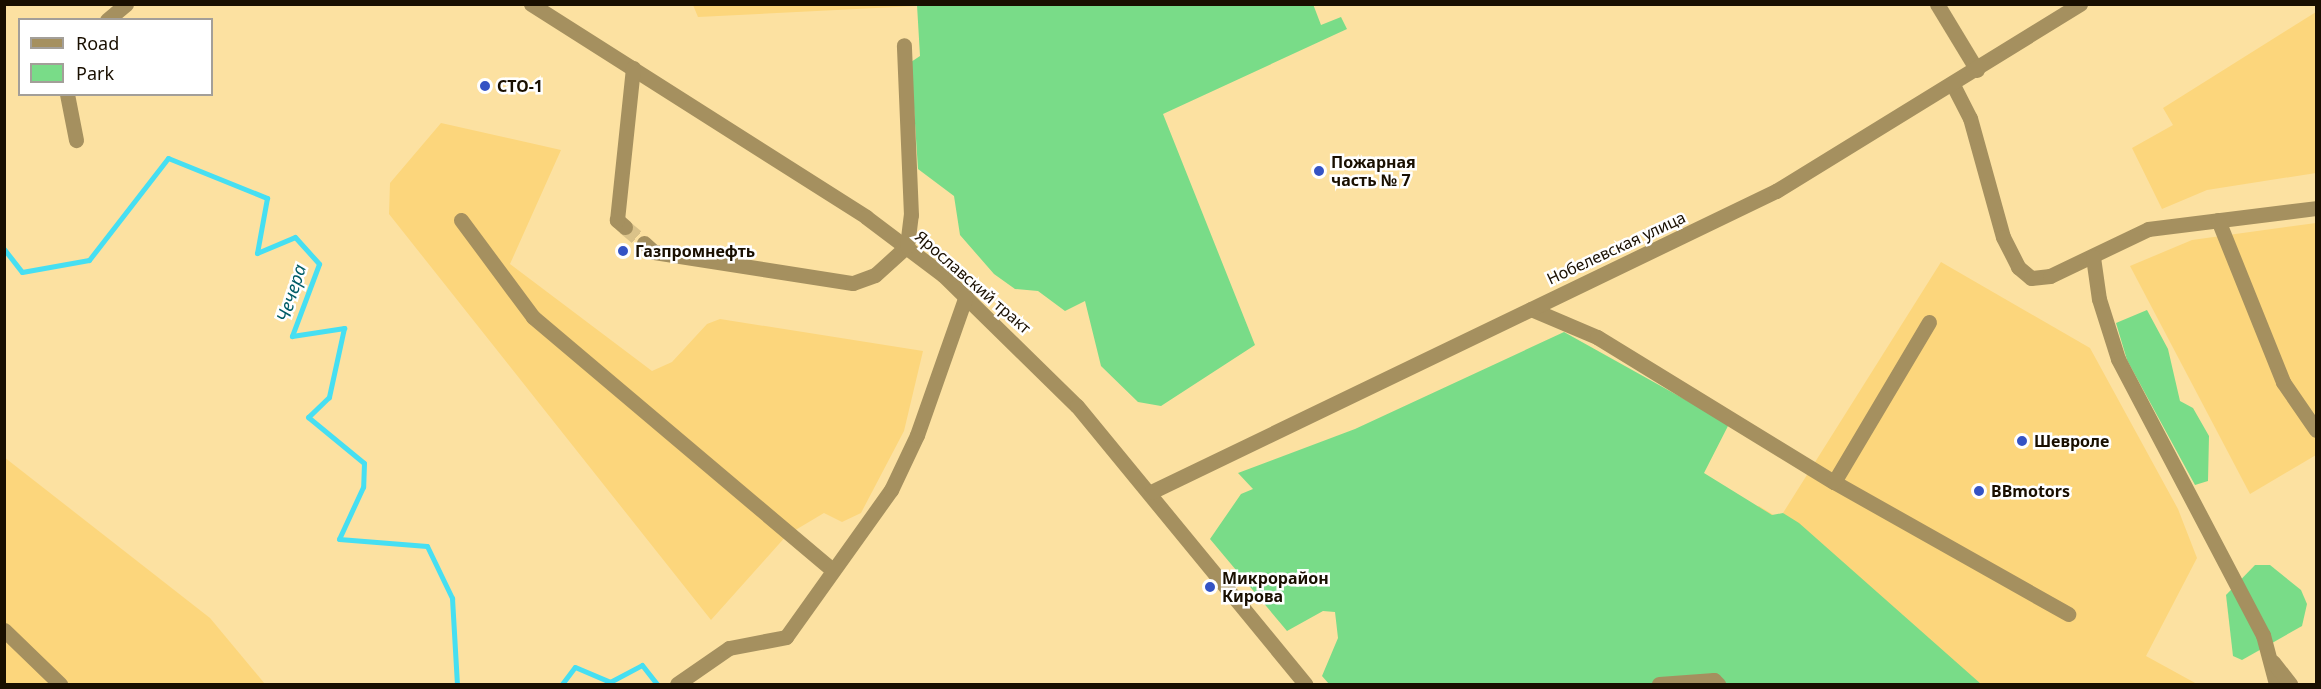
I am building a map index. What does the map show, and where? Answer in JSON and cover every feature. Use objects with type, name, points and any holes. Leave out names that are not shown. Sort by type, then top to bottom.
[{"type":"street","points":[[109,18],[126,4]]},
{"type":"street","points":[[1936,4],[1977,70]]},
{"type":"street","name":"Нобелевская улица","points":[[1151,492],[1776,191],[1953,85],[2080,4]]},
{"type":"street","name":"Ярославский тракт","points":[[541,7],[907,246],[966,296],[1041,366],[1151,492],[1305,684]]},
{"type":"street","points":[[644,243],[654,252],[853,283],[876,275],[907,246],[911,215],[904,45]]},
{"type":"street","points":[[625,227],[617,220],[633,68]]},
{"type":"street","points":[[1953,85],[1970,118],[2003,237],[2018,267],[2031,278],[2050,276],[2148,230],[2316,208]]},
{"type":"street","points":[[67,96],[76,140]]},
{"type":"street","points":[[461,220],[532,317],[831,568]]},
{"type":"street","points":[[2218,220],[2283,382],[2316,430]]},
{"type":"street","points":[[2093,257],[2099,298],[2118,359],[2273,662],[2290,684]]},
{"type":"street","points":[[677,684],[729,648],[786,637],[831,568],[891,490],[917,435],[966,296]]},
{"type":"street","points":[[1531,309],[1597,337],[1834,482],[2068,614]]},
{"type":"street","points":[[1834,482],[1929,322]]},
{"type":"street","points":[[4,630],[60,684]]},
{"type":"street","points":[[2273,662],[2276,684]]},
{"type":"street","points":[[1659,684],[1714,680],[1718,684]]},
{"type":"shaded area","points":[[693,5],[936,5],[698,17]]},
{"type":"shaded area","points":[[2316,12],[2316,173],[2207,190],[2162,209],[2132,148],[2173,125],[2163,108]]},
{"type":"shaded area","points":[[441,123],[561,150],[510,264],[652,371],[672,362],[707,324],[720,319],[923,351],[904,431],[861,513],[842,522],[824,513],[787,535],[711,620],[389,214],[390,183]]},
{"type":"shaded area","points":[[2316,223],[2316,455],[2250,494],[2130,266],[2192,240]]},
{"type":"shaded area","points":[[1941,262],[2090,348],[2178,509],[2197,558],[2146,656],[2197,684],[1437,684],[1759,506],[1828,549],[1783,513]]},
{"type":"shaded area","points":[[4,457],[210,618],[265,684],[5,684]]},
{"type":"green space","points":[[1313,4],[1321,25],[1341,17],[1347,29],[1163,114],[1255,345],[1161,406],[1138,402],[1101,366],[1085,301],[1065,311],[1038,291],[1015,289],[994,274],[960,235],[954,196],[918,169],[911,62],[920,56],[917,5]]},
{"type":"green space","points":[[2147,310],[2168,349],[2180,401],[2193,408],[2209,436],[2208,481],[2195,485],[2127,360],[2116,323]]},
{"type":"green space","points":[[1564,332],[1729,424],[1704,473],[1772,515],[1783,513],[1799,523],[1981,684],[1329,684],[1322,676],[1338,638],[1335,612],[1323,611],[1287,631],[1210,539],[1241,494],[1253,489],[1238,473],[1355,429]]},
{"type":"green space","points":[[2255,565],[2270,565],[2301,590],[2307,604],[2302,626],[2242,660],[2233,656],[2226,595]]},
{"type":"waterway","name":"Чечера","points":[[4,249],[22,272],[89,260],[168,158],[267,198],[257,253],[295,237],[319,264],[292,336],[344,328],[329,397],[308,417],[364,463],[363,487],[339,539],[427,546],[452,598],[457,684]]},
{"type":"waterway","name":"Чечера","points":[[562,684],[575,667],[610,682],[642,665],[657,684]]},
{"type":"tunnel","points":[[625,227],[644,243]]},
{"type":"place","name":"СТО-1","points":[[485,86]]},
{"type":"place","name":"Пожарная часть № 7","points":[[1319,171]]},
{"type":"place","name":"Газпромнефть","points":[[623,251]]},
{"type":"place","name":"Шевроле","points":[[2022,441]]},
{"type":"place","name":"BBmotors","points":[[1979,491]]},
{"type":"place","name":"Микрорайон Кирова","points":[[1210,587]]}]
